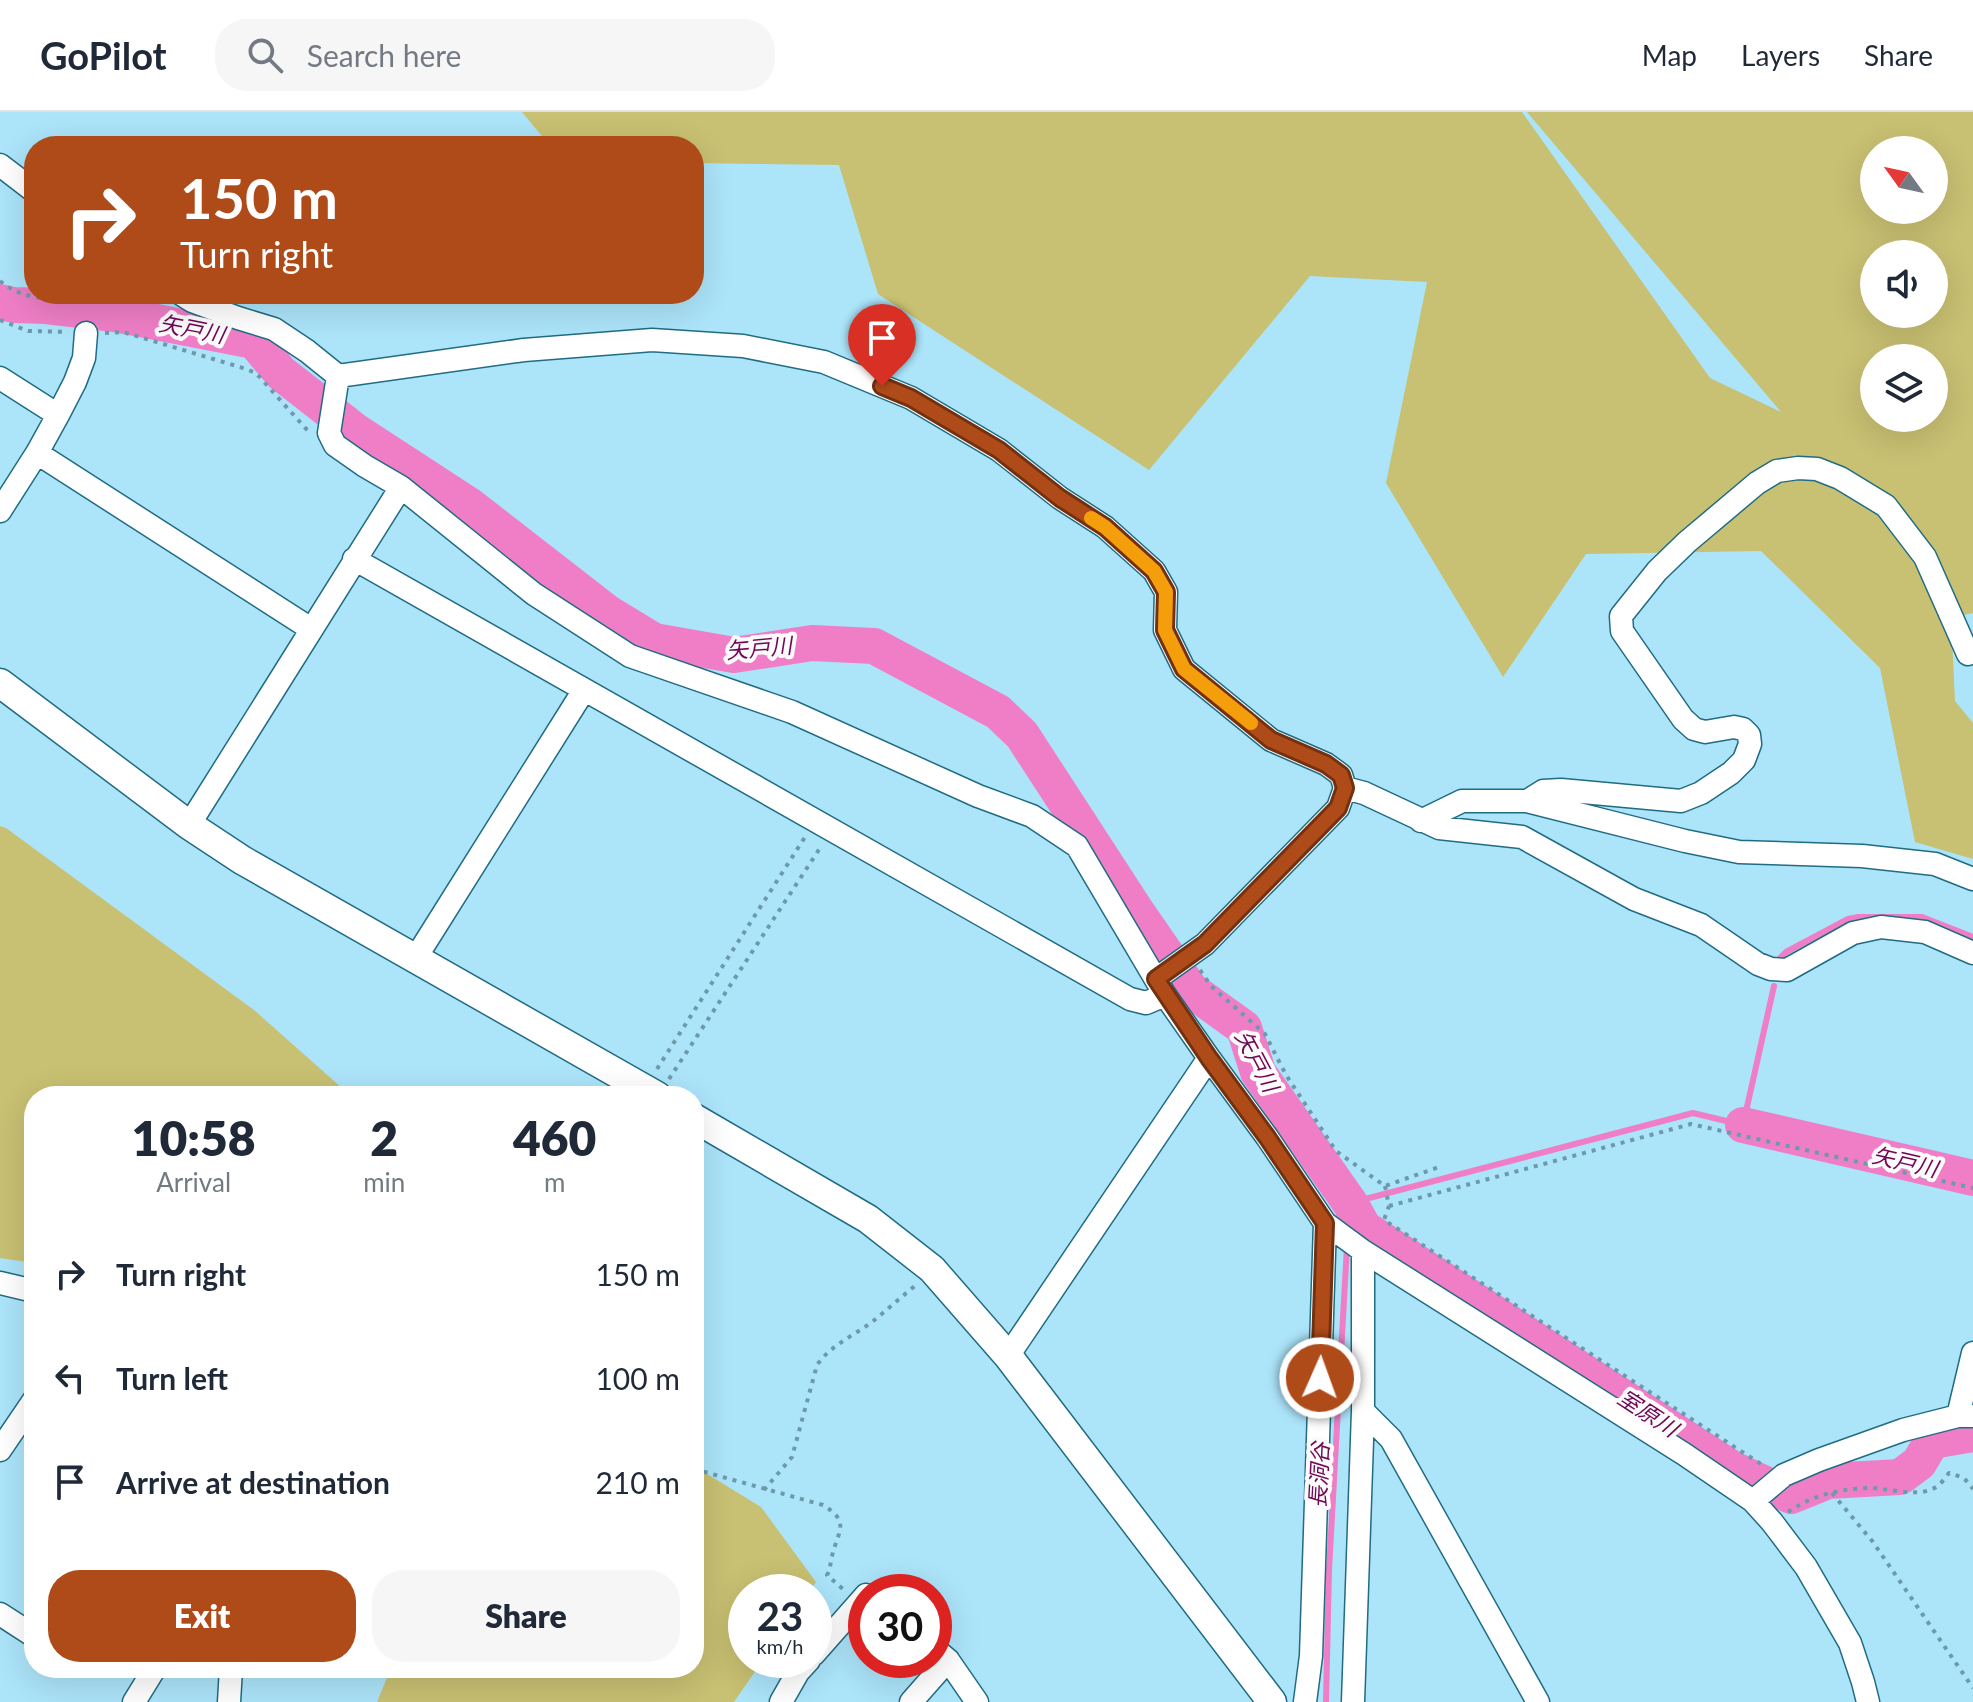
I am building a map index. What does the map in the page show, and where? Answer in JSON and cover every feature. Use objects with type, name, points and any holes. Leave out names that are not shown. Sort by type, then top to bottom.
[{"type":"street","points":[[0,165],[24,183]]},
{"type":"street","points":[[200,304],[274,329],[338,376],[524,350],[652,340],[743,346],[824,362],[911,398],[999,450],[1060,498],[1105,527],[1154,571],[1166,592],[1165,630],[1184,669],[1271,740],[1326,764],[1341,775],[1345,788],[1338,808],[1205,944],[1187,956],[1146,1003],[1130,999],[354,559]]},
{"type":"street","points":[[0,511],[37,453],[75,382],[84,358],[86,333]]},
{"type":"street","points":[[338,376],[332,439],[365,466],[401,487],[534,594],[630,656],[792,712],[978,796],[1032,816],[1077,846],[1160,987],[1330,1228],[1753,1501],[1806,1567],[1850,1643],[1868,1702]]},
{"type":"street","points":[[0,378],[58,415]]},
{"type":"street","points":[[37,453],[311,629]]},
{"type":"street","points":[[1527,801],[1543,791],[1561,790],[1681,801],[1701,793],[1744,760],[1750,744],[1749,735],[1743,729],[1734,727],[1705,732],[1694,729],[1683,719],[1622,631],[1621,616],[1657,571],[1687,542],[1757,483],[1777,471],[1817,469],[1840,478],[1886,506],[1925,557],[1968,654]]},
{"type":"street","points":[[189,825],[401,487]]},
{"type":"street","points":[[0,683],[189,825],[242,860],[415,959],[650,1086]]},
{"type":"street","points":[[415,959],[584,690]]},
{"type":"street","points":[[1345,788],[1364,793],[1439,828],[1522,837],[1634,899],[1701,925],[1758,964],[1771,969],[1787,970],[1853,933],[1881,927],[1925,932],[1973,953]]},
{"type":"street","points":[[1421,821],[1462,801],[1527,801],[1739,852],[1862,856],[1935,864],[1973,879]]},
{"type":"street","points":[[1008,1356],[1209,1058]]},
{"type":"street","points":[[704,1124],[868,1219],[932,1269],[1008,1356],[1272,1702]]},
{"type":"street","points":[[1305,1702],[1311,1656],[1330,1228]]},
{"type":"street","points":[[1353,1702],[1363,1411],[1363,1251]]},
{"type":"street","points":[[0,1283],[24,1289]]},
{"type":"street","points":[[1753,1501],[1784,1475],[1903,1430],[1966,1416],[1973,1353]]},
{"type":"street","points":[[1363,1411],[1391,1439],[1538,1702]]},
{"type":"street","points":[[0,1450],[24,1415]]},
{"type":"street","points":[[0,1614],[24,1630]]},
{"type":"street","points":[[832,1633],[848,1615]]},
{"type":"street","points":[[952,1669],[977,1702]]},
{"type":"street","points":[[134,1702],[149,1678]]},
{"type":"street","points":[[229,1702],[230,1678]]},
{"type":"street","points":[[781,1702],[795,1678]]},
{"type":"street","points":[[911,1702],[926,1678]]},
{"type":"path","points":[[0,281],[24,295]]},
{"type":"path","points":[[0,320],[28,331],[123,332],[240,367],[256,373],[314,437],[332,439]]},
{"type":"path","points":[[658,1086],[824,826]]},
{"type":"path","points":[[658,1086],[824,826]]},
{"type":"path","points":[[1187,956],[1211,986],[1265,1034],[1286,1075],[1336,1151],[1385,1186],[1389,1206],[1384,1220],[1764,1466],[1784,1475]]},
{"type":"path","points":[[1389,1206],[1691,1124],[1973,1188]]},
{"type":"path","points":[[1385,1186],[1439,1167]]},
{"type":"path","points":[[764,1490],[792,1457],[817,1365],[824,1356],[870,1323],[932,1269]]},
{"type":"path","points":[[704,1472],[823,1505],[833,1511],[842,1527],[827,1575],[848,1589]]},
{"type":"path","points":[[1772,1522],[1807,1499],[1869,1488],[1900,1492],[1928,1490],[1937,1487],[1949,1473],[1964,1478],[1973,1489]]},
{"type":"path","points":[[1832,1493],[1873,1542],[1973,1688]]},
{"type":"shaded area","points":[[522,112],[1522,112],[1710,378],[1781,412],[1527,112],[1973,112],[1973,613],[1951,618],[1955,701],[1973,723],[1973,859],[1915,842],[1880,668],[1761,551],[1586,554],[1503,677],[1386,483],[1427,282],[1310,276],[1149,470],[878,294],[839,165],[704,163],[704,136],[542,136]]},
{"type":"shaded area","points":[[0,826],[254,1010],[340,1086],[24,1086],[24,1262],[0,1258]]},
{"type":"shaded area","points":[[704,1472],[761,1507],[810,1574],[728,1574],[728,1678],[751,1678],[734,1702],[377,1702],[387,1678],[704,1678]]},
{"type":"waterway","name":"矢戸川","points":[[0,302],[115,314],[254,341],[281,373],[354,430],[469,505],[608,613],[654,641],[734,655],[812,643],[874,646],[998,712],[1022,735],[1191,990],[1244,1028],[1258,1072],[1350,1203],[1364,1228],[1733,1469],[1791,1496],[1828,1481],[1900,1477],[1919,1463],[1932,1441],[1973,1434]]},
{"type":"waterway","points":[[1780,958],[1848,919],[1858,917],[1922,917],[1973,937]]},
{"type":"waterway","points":[[1348,1235],[1350,1203],[1693,1113],[1743,1125],[1774,986]]},
{"type":"waterway","name":"矢戸川","points":[[1743,1125],[1973,1178]]},
{"type":"waterway","name":"長洞谷","points":[[1326,1702],[1329,1570],[1347,1246]]},
{"type":"slow traffic","points":[[1091,518],[1154,571],[1166,592],[1165,630],[1184,669],[1251,723]]},
{"type":"route","points":[[882,386],[911,398],[999,450],[1060,498],[1105,527],[1154,571],[1166,592],[1165,630],[1184,669],[1271,740],[1326,764],[1341,775],[1345,788],[1338,808],[1205,944],[1156,979],[1325,1223],[1320,1378]]},
{"type":"water label","name":"室原川","points":[[1648,1413]]}]
